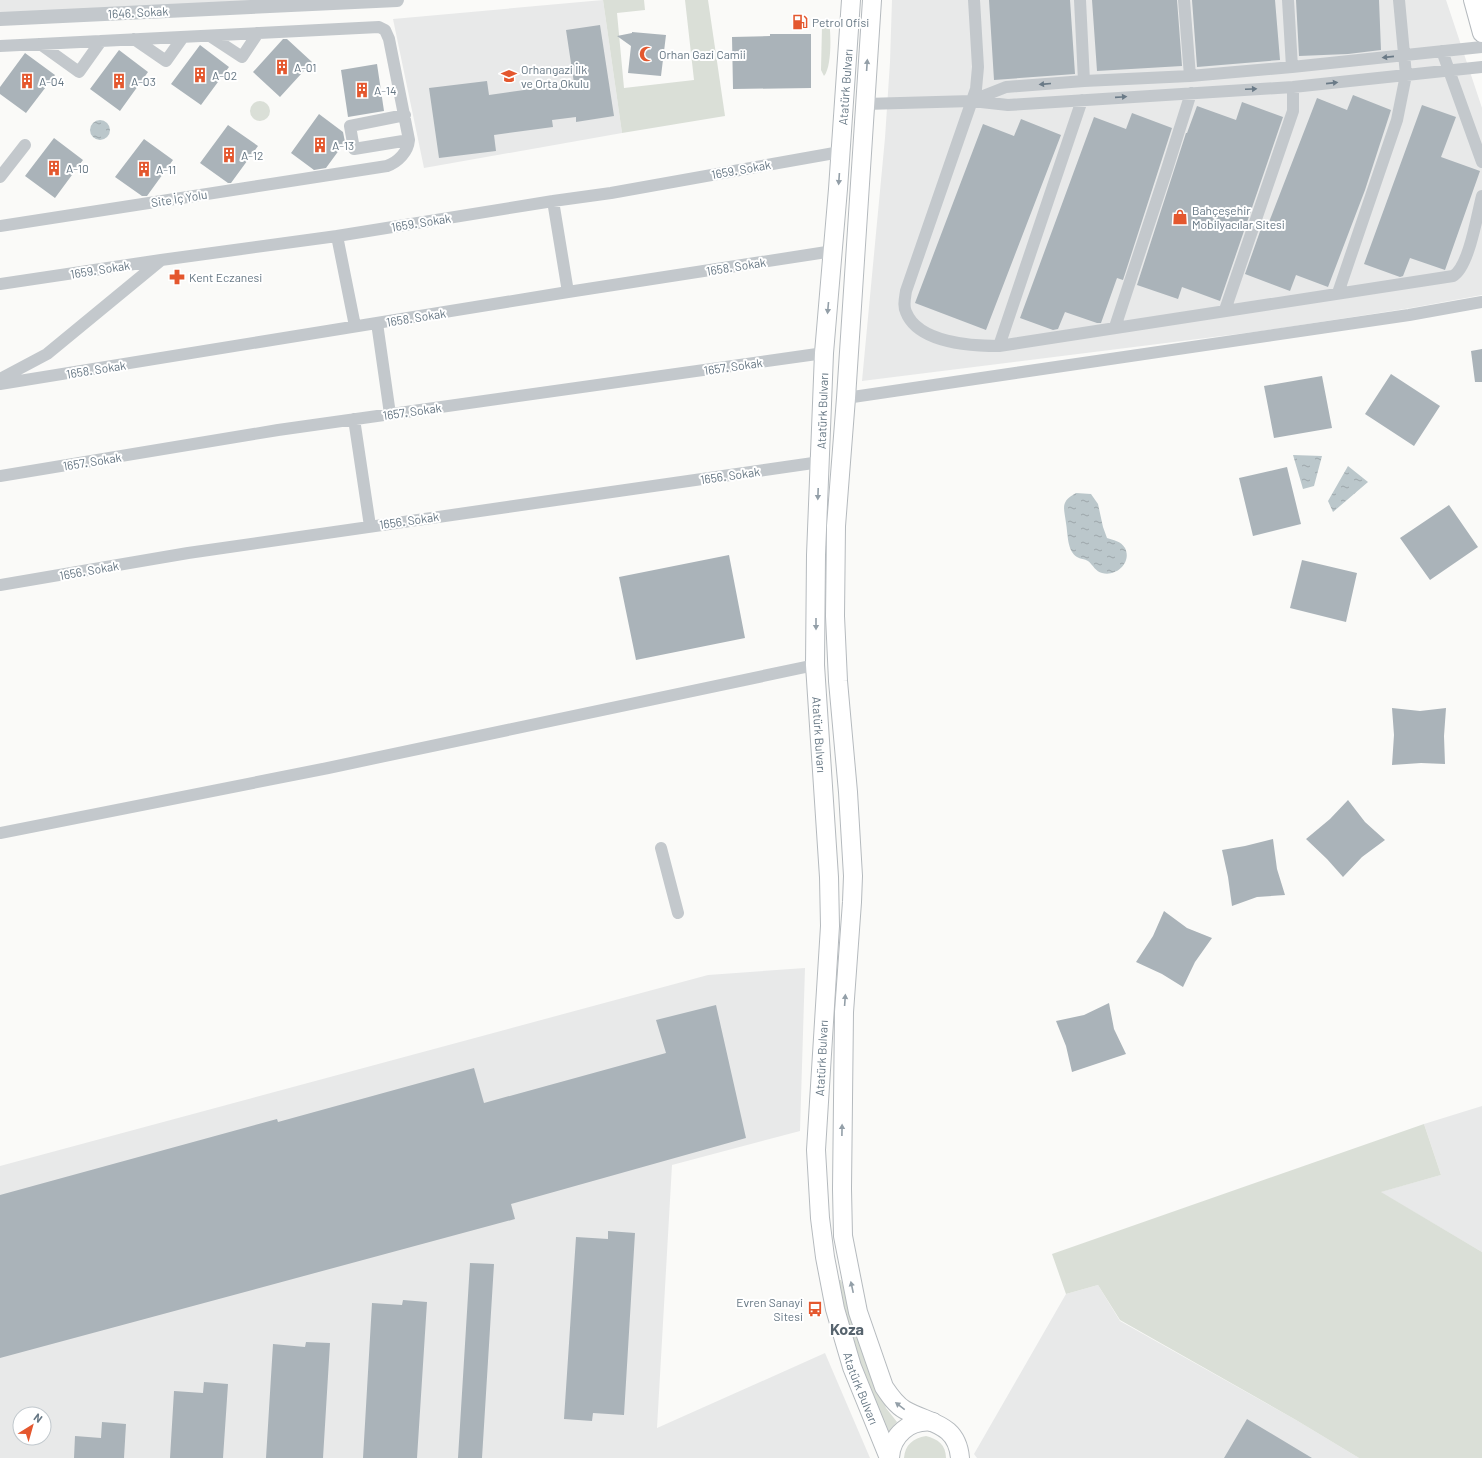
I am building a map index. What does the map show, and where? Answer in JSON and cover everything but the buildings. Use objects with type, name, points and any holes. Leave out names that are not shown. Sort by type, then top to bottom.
[{"type":"main road","name":"Atatürk Bulvarı","points":[[850,0],[833,251],[824,353],[816,555],[815,665],[829,877],[830,926],[816,1150],[820,1218],[834,1309],[852,1367],[890,1458]]},
{"type":"main road","name":"Atatürk Bulvarı","points":[[872,0],[846,398],[836,526],[835,616],[838,681],[848,792],[853,876],[844,1012],[842,1151],[843,1236],[854,1293],[865,1334],[884,1387],[890,1397],[904,1410],[944,1427],[953,1436],[961,1454]]},
{"type":"main road","points":[[1473,0],[1482,33]]},
{"type":"main road","points":[[829,877],[853,876]]},
{"type":"main road","points":[[816,1150],[842,1151]]},
{"type":"main road","name":"Atatürk Bulvarı","points":[[890,1458],[894,1440],[901,1431],[910,1425],[919,1422],[935,1422]]},
{"type":"street","name":"1646. Sokak","points":[[0,19],[397,0]]},
{"type":"street","points":[[974,0],[978,67],[972,101],[906,291],[904,307],[912,322],[917,327],[944,340],[976,346],[999,346],[1453,276],[1462,268],[1468,253],[1482,196]]},
{"type":"street","points":[[1080,0],[1084,81]]},
{"type":"street","points":[[1184,0],[1190,76]]},
{"type":"street","points":[[1288,0],[1292,67]]},
{"type":"street","points":[[1338,293],[1397,120],[1406,75],[1399,0]]},
{"type":"street","points":[[0,46],[376,27],[382,28],[386,32],[389,39],[409,140],[354,149]]},
{"type":"street","points":[[210,36],[242,57],[258,33]]},
{"type":"street","points":[[134,39],[166,61],[182,37]]},
{"type":"street","points":[[40,44],[79,72],[101,41]]},
{"type":"street","points":[[972,101],[1006,88],[1084,81],[1190,76],[1482,47]]},
{"type":"street","points":[[1442,51],[1482,162]]},
{"type":"street","points":[[865,104],[972,101],[1008,105],[1293,87],[1482,67]]},
{"type":"street","points":[[1225,310],[1293,111],[1293,87]]},
{"type":"street","points":[[1115,328],[1191,93]]},
{"type":"street","points":[[999,346],[1082,100]]},
{"type":"street","points":[[358,170],[350,126],[405,115]]},
{"type":"street","name":"Site İç Yolu","points":[[0,226],[393,164],[403,155],[409,144],[409,140]]},
{"type":"street","points":[[0,177],[25,145]]},
{"type":"street","name":"1659. Sokak","points":[[0,284],[337,236],[611,193],[840,152]]},
{"type":"street","points":[[553,201],[568,292]]},
{"type":"street","points":[[337,236],[355,326]]},
{"type":"street","name":"1658. Sokak","points":[[0,384],[355,326],[833,251]]},
{"type":"street","points":[[0,379],[47,354],[161,260]]},
{"type":"street","points":[[846,398],[1401,317],[1482,302]]},
{"type":"street","points":[[377,323],[390,414]]},
{"type":"street","name":"1657. Sokak","points":[[0,476],[278,430],[824,353]]},
{"type":"street","points":[[354,419],[370,526]]},
{"type":"street","name":"1656. Sokak","points":[[0,585],[188,553],[820,462]]},
{"type":"street","points":[[0,833],[328,768],[815,665]]},
{"type":"street","points":[[661,848],[678,912]]},
{"type":"shaded area","points":[[0,0],[397,0],[0,19]]},
{"type":"shaded area","name":"Orhangazi İlk ve Orta Okulu","points":[[603,0],[622,133],[424,168],[393,19]]},
{"type":"shaded area","points":[[603,0],[644,0],[645,10],[617,13],[624,88],[694,80],[685,0],[708,0],[725,116],[622,133]]},
{"type":"shaded area","name":"Bahçeşehir Mobilyacılar Sitesi","points":[[892,0],[1446,0],[1482,108],[1482,295],[1411,308],[1262,331],[862,381],[885,138]]},
{"type":"shaded area","points":[[827,19],[830,26],[830,58],[827,72],[824,76],[821,70],[822,26]]},
{"type":"shaded area","points":[[260,101],[267,104],[270,111],[267,118],[260,121],[253,118],[250,111],[253,104]]},
{"type":"shaded area","points":[[805,968],[800,1131],[672,1165],[657,1428],[825,1353],[870,1458],[0,1458],[0,1166],[708,975]]},
{"type":"shaded area","points":[[1482,1106],[1482,1252],[1380,1192],[1441,1175],[1424,1124]]},
{"type":"shaded area","points":[[1424,1124],[1441,1175],[1381,1192],[1482,1252],[1482,1458],[1359,1458],[1296,1420],[1120,1320],[1098,1285],[1066,1294],[1052,1254]]},
{"type":"shaded area","points":[[836,1280],[841,1280],[886,1408],[897,1422],[888,1432],[864,1377],[846,1319]]},
{"type":"shaded area","points":[[1098,1285],[1120,1321],[1296,1420],[1359,1458],[977,1458],[974,1454],[1066,1294]]},
{"type":"shaded area","points":[[926,1436],[938,1441],[943,1446],[946,1453],[946,1458],[904,1458],[906,1449],[910,1443],[917,1438]]},
{"type":"water","points":[[100,120],[107,123],[110,130],[107,137],[100,140],[93,137],[90,130],[93,123]]},
{"type":"water","points":[[1293,455],[1322,456],[1314,486],[1303,489]]},
{"type":"water","points":[[1348,466],[1368,482],[1333,512],[1328,501]]},
{"type":"water","points":[[1076,493],[1091,494],[1098,504],[1107,538],[1119,542],[1125,548],[1127,553],[1125,563],[1118,571],[1108,574],[1100,572],[1096,570],[1088,561],[1077,557],[1071,551],[1064,513],[1064,505],[1067,499]]},
{"type":"place","name":"Petrol Ofisi","points":[[800,22]]},
{"type":"place","name":"Orhan Gazi Camii","points":[[647,54]]},
{"type":"place","name":"A-01","points":[[282,67]]},
{"type":"place","name":"A-02","points":[[200,75]]},
{"type":"place","name":"Orhangazi İlk ve Orta Okulu","points":[[509,76]]},
{"type":"place","name":"A-04","points":[[27,81]]},
{"type":"place","name":"A-03","points":[[119,81]]},
{"type":"place","name":"A-14","points":[[362,90]]},
{"type":"place","name":"A-13","points":[[320,145]]},
{"type":"place","name":"A-12","points":[[229,155]]},
{"type":"place","name":"A-10","points":[[54,168]]},
{"type":"place","name":"A-11","points":[[144,169]]},
{"type":"place","name":"Bahçeşehir Mobilyacılar Sitesi","points":[[1180,217]]},
{"type":"place","name":"Kent Eczanesi","points":[[177,277]]},
{"type":"place","name":"Evren Sanayi Sitesi","points":[[815,1309]]},
{"type":"district","name":"Koza","points":[[847,1328]]}]
